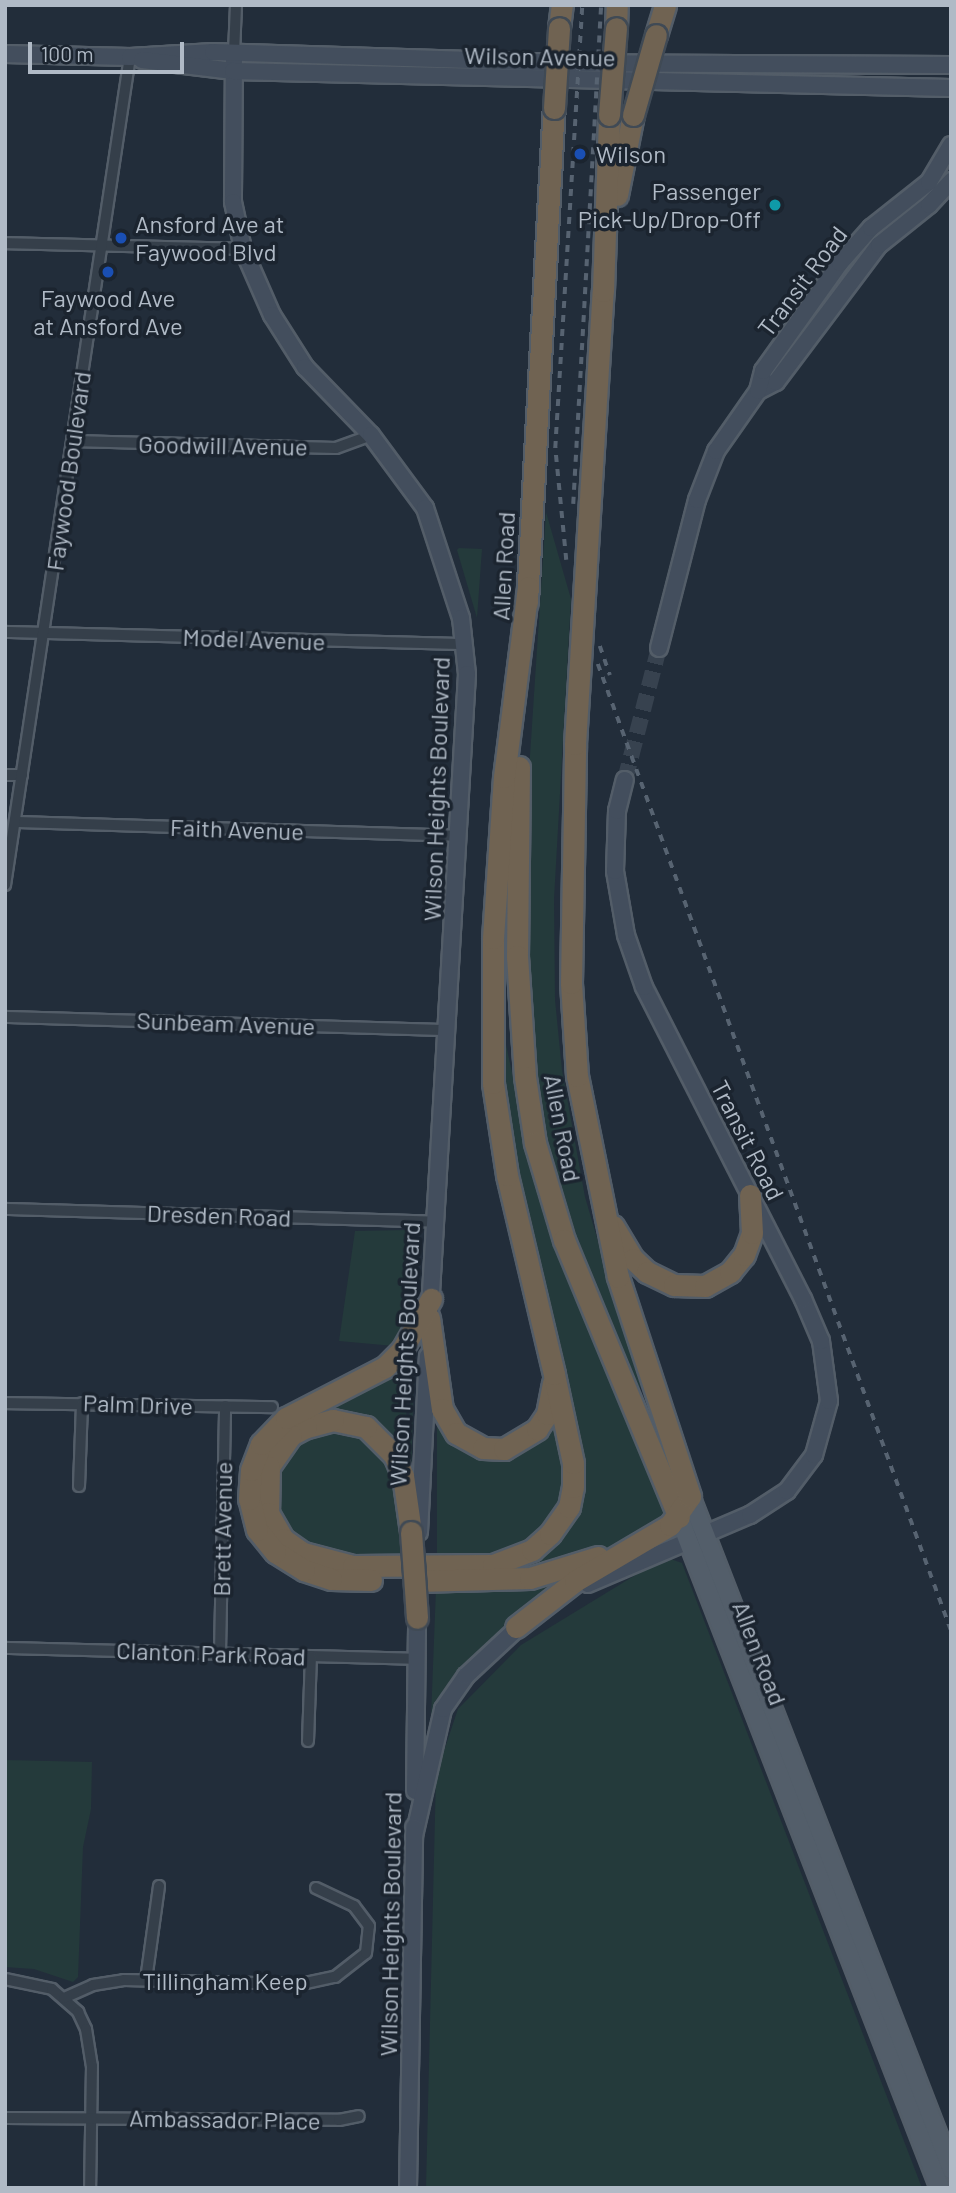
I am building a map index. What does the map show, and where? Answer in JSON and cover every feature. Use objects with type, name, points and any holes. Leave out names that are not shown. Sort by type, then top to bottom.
[{"type":"highway","name":"Allen Road","points":[[560,5],[517,818],[517,943],[525,1077],[535,1143],[564,1240],[679,1517]]},
{"type":"highway","name":"Allen Road","points":[[617,5],[603,290],[575,744],[571,899],[578,1076],[600,1200],[618,1276],[690,1496]]},
{"type":"highway","points":[[603,290],[633,115],[665,5]]},
{"type":"highway","points":[[417,1618],[415,1532],[403,1476],[394,1455],[366,1427],[333,1420],[306,1427],[291,1435],[269,1467],[268,1513],[283,1539],[303,1553],[353,1566],[493,1565],[532,1550],[550,1534],[569,1507],[573,1463],[554,1374],[525,1267],[493,1083],[494,939],[504,777],[528,588]]},
{"type":"highway","points":[[600,1200],[639,1265],[659,1280],[695,1287],[719,1280],[744,1255],[752,1233],[750,1195]]},
{"type":"highway","points":[[430,1308],[442,1409],[456,1433],[483,1448],[504,1449],[537,1429],[547,1414],[554,1374]]},
{"type":"highway","points":[[430,1308],[402,1350],[385,1367],[286,1418],[261,1444],[251,1470],[249,1499],[257,1530],[275,1552],[304,1570],[331,1579],[470,1583],[530,1578],[635,1545]]},
{"type":"highway","points":[[516,1627],[575,1581],[679,1517],[690,1496]]},
{"type":"main road","name":"Wilson Avenue","points":[[5,54],[130,57],[234,53],[568,64],[951,65]]},
{"type":"main road","name":"Wilson Heights Boulevard","points":[[234,53],[233,202],[243,249],[272,315],[305,367],[371,435],[425,508],[448,567],[464,644],[459,836],[415,1532]]},
{"type":"main road","name":"Wilson Avenue","points":[[130,57],[233,71],[951,89]]},
{"type":"main road","name":"Transit Road","points":[[659,648],[707,472],[758,391],[763,372],[840,263],[871,228],[929,182],[951,145]]},
{"type":"main road","name":"Transit Road","points":[[758,391],[776,382],[878,245],[929,205],[951,181]]},
{"type":"main road","name":"Transit Road","points":[[414,1836],[443,1709],[466,1676],[516,1627],[588,1584],[705,1532],[717,1521],[769,1503],[799,1478],[814,1455],[828,1412],[829,1383],[816,1330],[644,986],[626,934],[615,871],[617,811],[625,780]]},
{"type":"main road","name":"Allen Road","points":[[690,1496],[951,2169]]},
{"type":"main road","name":"Allen Road","points":[[679,1517],[940,2188]]},
{"type":"main road","name":"Wilson Heights Boulevard","points":[[408,2188],[417,1618]]},
{"type":"street","points":[[234,53],[236,5]]},
{"type":"street","name":"Faywood Boulevard","points":[[5,886],[130,57]]},
{"type":"street","points":[[5,243],[243,249]]},
{"type":"street","name":"Goodwill Avenue","points":[[73,441],[336,448],[371,435]]},
{"type":"street","name":"Model Avenue","points":[[5,632],[464,644]]},
{"type":"street","points":[[5,775],[22,775]]},
{"type":"street","name":"Faith Avenue","points":[[15,822],[459,836]]},
{"type":"street","name":"Sunbeam Avenue","points":[[5,1017],[446,1030]]},
{"type":"street","name":"Dresden Road","points":[[5,1209],[433,1222]]},
{"type":"street","name":"Palm Drive","points":[[5,1403],[272,1407]]},
{"type":"street","points":[[79,1486],[82,1403]]},
{"type":"street","name":"Brett Avenue","points":[[220,1652],[225,1406]]},
{"type":"street","name":"Clanton Park Road","points":[[5,1648],[418,1659]]},
{"type":"street","points":[[308,1741],[311,1656]]},
{"type":"street","points":[[146,1980],[159,1886]]},
{"type":"street","name":"Tillingham Keep","points":[[64,1998],[110,1981],[301,1984],[344,1972],[366,1953],[369,1926],[354,1906],[316,1888]]},
{"type":"street","points":[[5,1979],[38,1983],[64,1998],[86,2029],[92,2066],[90,2188]]},
{"type":"street","name":"Ambassador Place","points":[[5,2118],[339,2120],[359,2116]]},
{"type":"green space","points":[[546,512],[571,599],[554,899],[555,1000],[562,1070],[585,1197],[641,1387],[637,1390],[584,1268],[553,1176],[536,1092],[525,981],[529,771]]},
{"type":"green space","points":[[482,549],[477,618],[457,550]]},
{"type":"green space","points":[[504,1035],[536,1185],[669,1514],[627,1541],[562,1566],[491,1572],[575,1505],[514,1176],[498,1037]]},
{"type":"green space","points":[[407,1230],[413,1239],[407,1321],[394,1346],[339,1341],[355,1231]]},
{"type":"green space","points":[[413,1339],[414,1367],[411,1482],[407,1467]]},
{"type":"green space","points":[[408,1355],[405,1461],[399,1451],[308,1413]]},
{"type":"green space","points":[[437,1410],[513,1454],[536,1442],[557,1413],[566,1473],[560,1507],[540,1536],[502,1556],[437,1561]]},
{"type":"green space","points":[[325,1428],[360,1433],[386,1454],[401,1517],[400,1560],[350,1558],[316,1550],[286,1531],[273,1496],[274,1475],[288,1448]]},
{"type":"green space","points":[[665,1557],[682,1563],[922,2188],[426,2188],[436,1775],[458,1709],[521,1645]]},
{"type":"green space","points":[[568,1572],[477,1652],[431,1718],[436,1588]]},
{"type":"green space","points":[[5,1760],[92,1762],[91,1809],[83,1847],[78,1977],[73,1982],[34,1969],[5,1967]]},
{"type":"tunnel","points":[[625,780],[659,648]]},
{"type":"railway","points":[[566,560],[555,448],[582,5]]},
{"type":"railway","points":[[573,504],[601,5]]},
{"type":"railway","points":[[600,646],[610,675]]},
{"type":"railway","points":[[598,664],[951,1630]]},
{"type":"place","name":"Wilson","points":[[580,154]]},
{"type":"place","name":"Passenger Pick-Up/Drop-Off","points":[[775,205]]},
{"type":"place","name":"Ansford Ave at Faywood Blvd","points":[[121,238]]},
{"type":"place","name":"Faywood Ave at Ansford Ave","points":[[108,272]]}]
